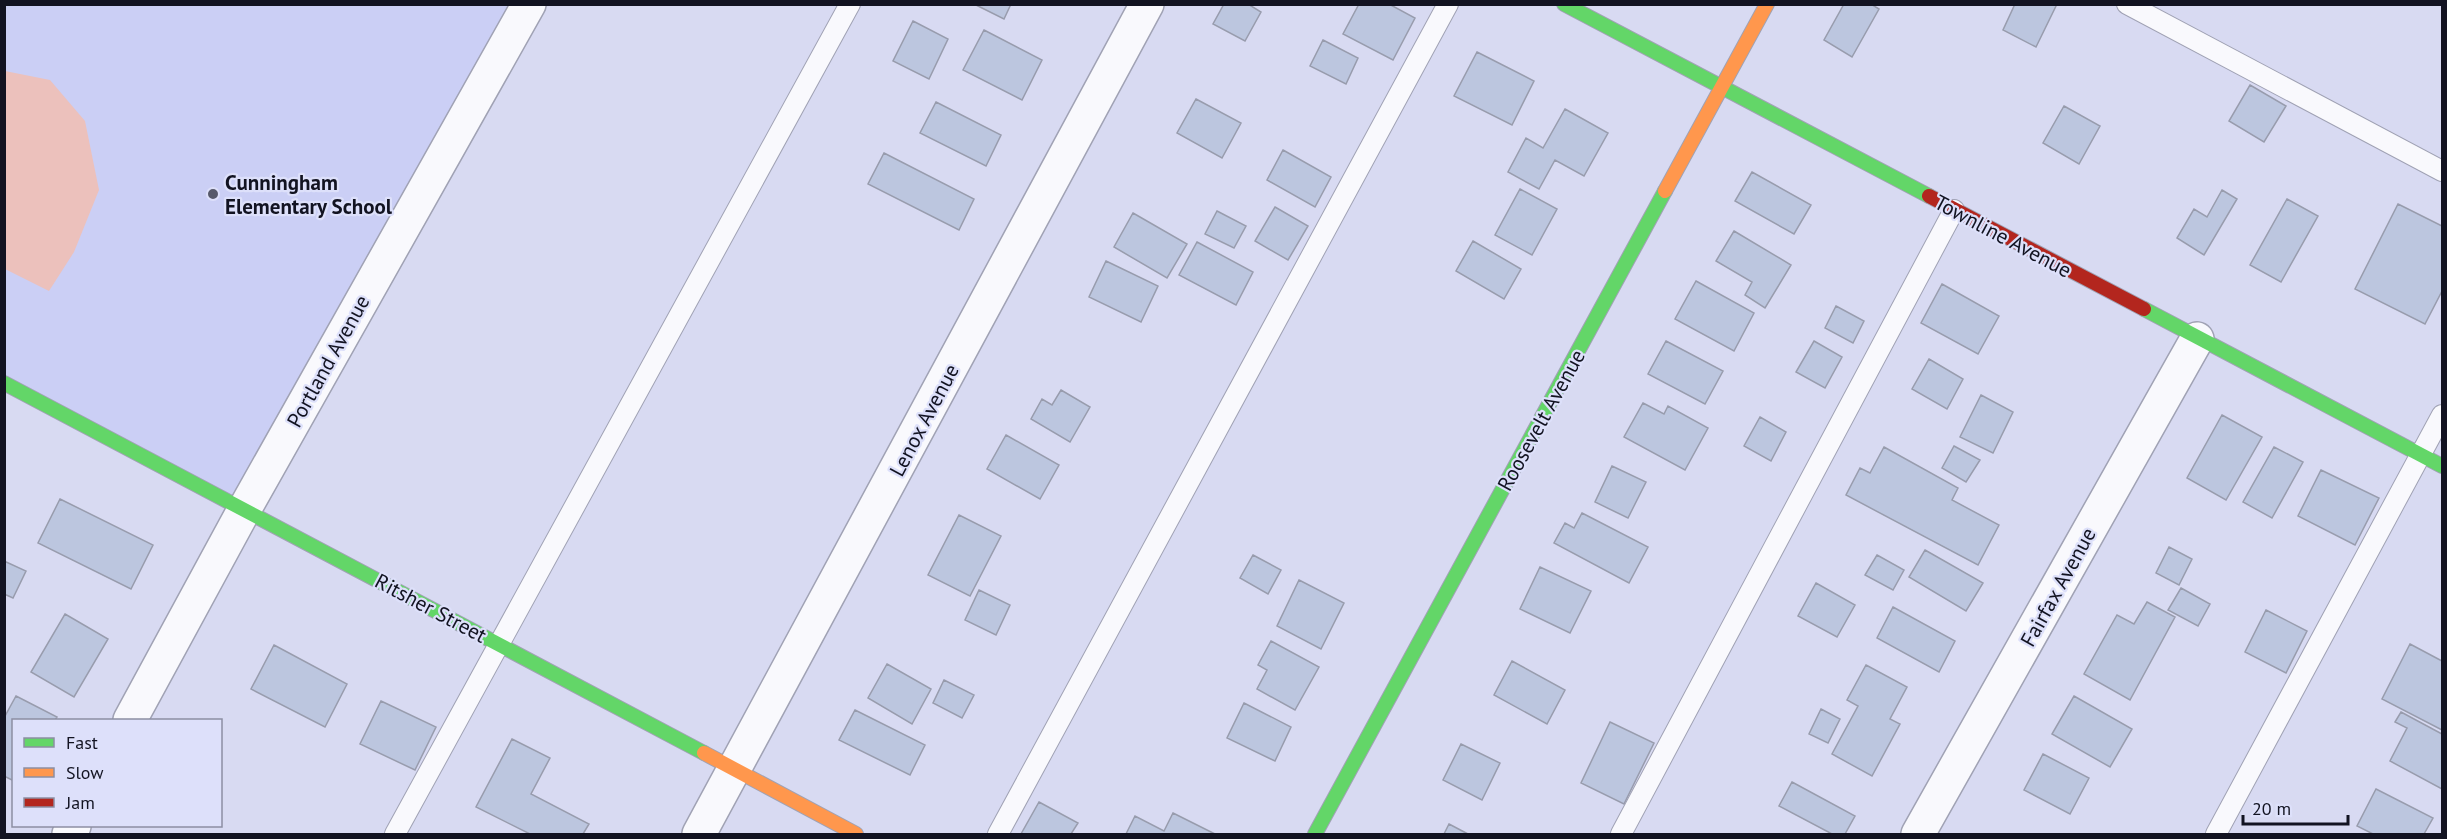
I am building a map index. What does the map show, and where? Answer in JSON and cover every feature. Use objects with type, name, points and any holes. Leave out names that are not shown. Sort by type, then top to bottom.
[{"type":"street","name":"Portland Avenue","points":[[131,719],[244,510],[529,4]]},
{"type":"street","name":"Lenox Avenue","points":[[699,834],[1148,4]]},
{"type":"street","name":"Townline Avenue","points":[[1564,4],[2442,466]]},
{"type":"street","name":"Roosevelt Avenue","points":[[1315,834],[1767,4]]},
{"type":"street","name":"Fairfax Avenue","points":[[1918,834],[2197,339]]},
{"type":"street","name":"Ritsher Street","points":[[4,383],[856,834]]},
{"type":"lane","points":[[395,834],[850,4]]},
{"type":"lane","points":[[998,834],[1448,4]]},
{"type":"lane","points":[[2127,4],[2442,171]]},
{"type":"lane","points":[[1621,834],[1954,210]]},
{"type":"lane","points":[[2216,834],[2442,415]]},
{"type":"shaded area","name":"Cunningham Elementary School","points":[[4,5],[529,5],[244,510],[5,383]]},
{"type":"shaded area","points":[[5,71],[50,80],[85,121],[99,190],[74,252],[49,291],[5,269]]},
{"type":"building","points":[[974,4],[1011,4],[1004,19]]},
{"type":"building","points":[[1224,4],[1248,4],[1261,12],[1245,41],[1213,24]]},
{"type":"building","points":[[1359,4],[1389,4],[1415,18],[1393,60],[1343,34]]},
{"type":"building","points":[[1844,4],[1871,4],[1879,9],[1852,57],[1824,40]]},
{"type":"building","points":[[2015,4],[2057,4],[2036,47],[2003,30]]},
{"type":"building","points":[[913,21],[948,39],[929,79],[893,61]]},
{"type":"building","points":[[984,30],[1042,60],[1022,100],[963,70]]},
{"type":"building","points":[[1323,40],[1358,58],[1346,84],[1310,66]]},
{"type":"building","points":[[1477,52],[1534,81],[1512,125],[1454,96]]},
{"type":"building","points":[[2250,85],[2286,106],[2264,142],[2229,121]]},
{"type":"building","points":[[1196,99],[1241,123],[1222,158],[1177,133]]},
{"type":"building","points":[[936,102],[1001,135],[986,166],[920,133]]},
{"type":"building","points":[[2064,106],[2100,126],[2079,164],[2043,143]]},
{"type":"building","points":[[1565,109],[1608,133],[1584,176],[1555,160],[1539,189],[1508,172],[1526,138],[1543,148]]},
{"type":"building","points":[[1283,150],[1331,177],[1315,207],[1267,180]]},
{"type":"building","points":[[884,153],[974,199],[959,230],[868,184]]},
{"type":"building","points":[[1752,172],[1811,205],[1794,234],[1735,201]]},
{"type":"building","points":[[1520,189],[1557,209],[1532,255],[1495,235]]},
{"type":"building","points":[[2222,190],[2237,199],[2204,255],[2177,238],[2194,209],[2207,217]]},
{"type":"building","points":[[2287,199],[2318,216],[2281,282],[2250,265]]},
{"type":"building","points":[[2398,204],[2442,226],[2442,291],[2425,324],[2355,289]]},
{"type":"building","points":[[1275,207],[1308,226],[1288,260],[1255,241]]},
{"type":"building","points":[[1217,211],[1246,226],[1234,248],[1205,234]]},
{"type":"building","points":[[1133,213],[1187,244],[1167,278],[1114,247]]},
{"type":"building","points":[[1734,231],[1791,265],[1765,308],[1745,295],[1752,282],[1716,261]]},
{"type":"building","points":[[1473,241],[1521,269],[1504,299],[1456,271]]},
{"type":"building","points":[[1197,242],[1253,272],[1236,305],[1179,275]]},
{"type":"building","points":[[1106,261],[1158,286],[1141,322],[1089,297]]},
{"type":"building","points":[[1696,281],[1754,313],[1734,351],[1675,319]]},
{"type":"building","points":[[1942,284],[1999,316],[1978,354],[1921,323]]},
{"type":"building","points":[[1836,306],[1864,321],[1853,343],[1825,328]]},
{"type":"building","points":[[1666,341],[1723,371],[1705,404],[1648,374]]},
{"type":"building","points":[[1814,341],[1842,357],[1825,388],[1796,372]]},
{"type":"building","points":[[1929,359],[1963,379],[1947,409],[1912,389]]},
{"type":"building","points":[[1061,390],[1090,407],[1070,442],[1031,419],[1042,399],[1052,405]]},
{"type":"building","points":[[1981,395],[2013,412],[1993,453],[1960,437]]},
{"type":"building","points":[[1643,403],[1664,414],[1668,406],[1708,428],[1685,470],[1624,437]]},
{"type":"building","points":[[2222,415],[2262,437],[2226,500],[2187,478]]},
{"type":"building","points":[[1760,417],[1786,432],[1771,461],[1744,446]]},
{"type":"building","points":[[1006,435],[1059,465],[1040,499],[987,469]]},
{"type":"building","points":[[1954,446],[1980,460],[1966,482],[1942,468]]},
{"type":"building","points":[[1884,447],[1958,488],[1952,500],[1999,525],[1978,565],[1846,495],[1860,468],[1870,473]]},
{"type":"building","points":[[2274,447],[2303,462],[2272,518],[2243,502]]},
{"type":"building","points":[[1612,466],[1646,482],[1628,518],[1595,502]]},
{"type":"building","points":[[2321,470],[2379,498],[2355,545],[2298,516]]},
{"type":"building","points":[[60,499],[153,545],[131,589],[38,543]]},
{"type":"building","points":[[1582,513],[1648,547],[1629,583],[1554,543],[1565,523],[1574,528]]},
{"type":"building","points":[[959,515],[1001,536],[970,596],[928,575]]},
{"type":"building","points":[[2169,547],[2192,559],[2179,585],[2156,573]]},
{"type":"building","points":[[1925,550],[1983,583],[1966,611],[1909,577]]},
{"type":"building","points":[[1253,555],[1281,570],[1268,594],[1240,578]]},
{"type":"building","points":[[1877,555],[1904,570],[1893,590],[1865,575]]},
{"type":"building","points":[[4,561],[26,571],[13,598],[4,594]]},
{"type":"building","points":[[1540,567],[1591,591],[1570,633],[1520,609]]},
{"type":"building","points":[[1299,580],[1344,603],[1321,649],[1277,626]]},
{"type":"building","points":[[1816,583],[1855,605],[1837,637],[1798,616]]},
{"type":"building","points":[[2181,588],[2210,604],[2198,626],[2168,610]]},
{"type":"building","points":[[979,590],[1010,605],[996,635],[965,620]]},
{"type":"building","points":[[2147,602],[2175,617],[2130,700],[2084,674],[2117,615],[2134,624]]},
{"type":"building","points":[[1893,607],[1955,641],[1939,672],[1877,638]]},
{"type":"building","points":[[2266,610],[2307,631],[2286,673],[2245,652]]},
{"type":"building","points":[[65,614],[108,639],[74,697],[31,672]]},
{"type":"building","points":[[1271,641],[1319,667],[1295,710],[1257,689],[1267,670],[1258,665]]},
{"type":"building","points":[[2410,644],[2442,661],[2442,730],[2382,699]]},
{"type":"building","points":[[274,645],[347,684],[325,727],[251,689]]},
{"type":"building","points":[[1512,661],[1565,690],[1547,724],[1494,695]]},
{"type":"building","points":[[887,664],[931,689],[912,724],[868,698]]},
{"type":"building","points":[[1866,665],[1907,687],[1890,719],[1900,724],[1872,776],[1832,754],[1858,706],[1847,700]]},
{"type":"building","points":[[944,680],[974,695],[962,718],[933,703]]},
{"type":"building","points":[[16,696],[57,717],[56,719],[12,719],[12,780],[4,776],[4,718]]},
{"type":"building","points":[[2074,696],[2132,729],[2110,767],[2052,734]]},
{"type":"building","points":[[381,701],[436,727],[415,770],[360,744]]},
{"type":"building","points":[[1244,703],[1291,727],[1275,761],[1227,738]]},
{"type":"building","points":[[1821,709],[1840,719],[1828,743],[1809,734]]},
{"type":"building","points":[[855,710],[925,745],[910,775],[839,740]]},
{"type":"building","points":[[2401,712],[2442,734],[2442,789],[2390,761],[2407,728],[2395,722]]},
{"type":"building","points":[[1610,722],[1654,743],[1624,804],[1581,783]]},
{"type":"building","points":[[512,739],[550,758],[531,794],[589,824],[583,834],[530,834],[476,807]]},
{"type":"building","points":[[1461,744],[1500,763],[1482,800],[1443,780]]},
{"type":"building","points":[[2043,754],[2089,778],[2070,814],[2024,790]]},
{"type":"building","points":[[1792,782],[1855,816],[1845,834],[1832,834],[1779,806]]},
{"type":"building","points":[[2376,789],[2433,818],[2424,834],[2373,834],[2357,826]]},
{"type":"building","points":[[1039,802],[1078,823],[1071,834],[1021,834]]},
{"type":"building","points":[[1173,813],[1215,834],[1126,834],[1135,816],[1164,831]]},
{"type":"building","points":[[1449,824],[1468,834],[1444,834]]},
{"type":"traffic: fast","points":[[1564,4],[1929,196]]},
{"type":"traffic: fast","points":[[1315,834],[1665,191]]},
{"type":"traffic: fast","points":[[2144,309],[2442,466]]},
{"type":"traffic: fast","points":[[4,383],[704,753]]},
{"type":"traffic: slow","points":[[1665,191],[1767,4]]},
{"type":"traffic: slow","points":[[704,753],[856,834]]},
{"type":"traffic: jam","points":[[1929,196],[2144,309]]},
{"type":"place","name":"Cunningham Elementary School","points":[[213,194]]}]
